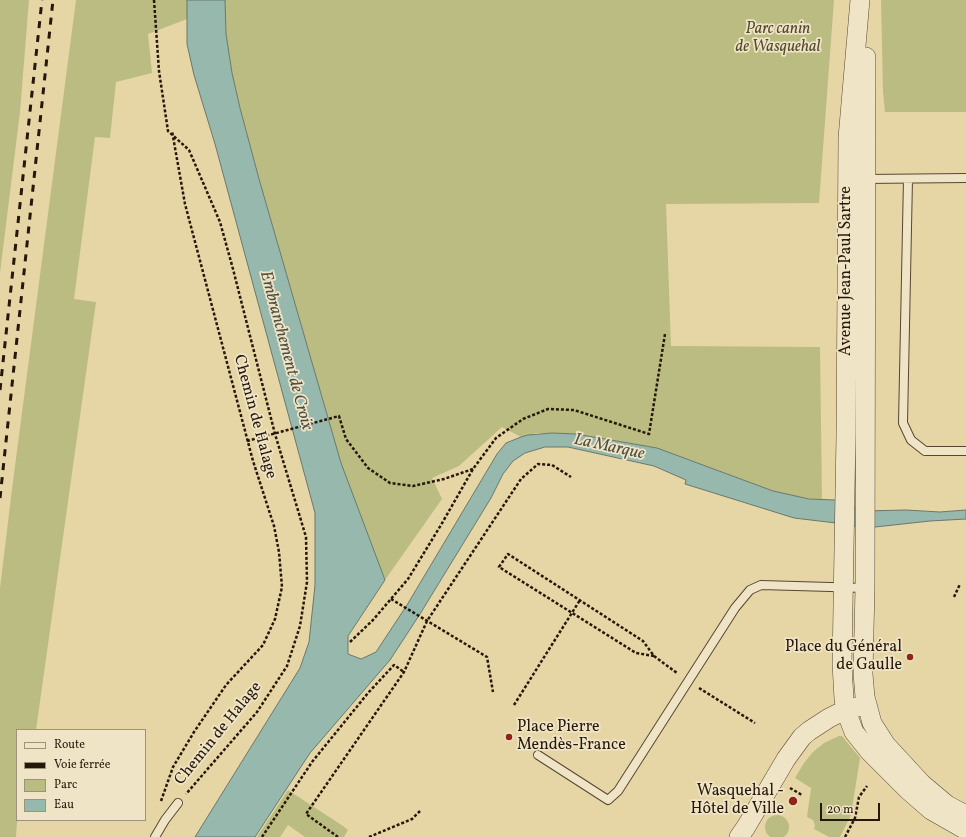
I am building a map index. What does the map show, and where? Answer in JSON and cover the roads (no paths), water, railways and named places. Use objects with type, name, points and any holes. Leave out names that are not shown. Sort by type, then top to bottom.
[{"type":"street","name":"Avenue Jean-Paul Sartre","points":[[854,547],[865,499],[857,179],[850,108],[860,0]]},
{"type":"street","name":"Avenue Jean-Paul Sartre","points":[[854,547],[845,496],[865,0]]},
{"type":"street","points":[[854,547],[842,587],[842,687],[846,711],[854,732],[908,790],[930,810],[966,830]]},
{"type":"street","points":[[854,547],[865,588],[863,674],[866,705],[872,723],[880,738],[908,770],[939,799],[966,815]]},
{"type":"street","points":[[739,837],[786,759],[802,738],[820,723],[846,711],[866,705]]},
{"type":"lane","points":[[857,179],[966,178]]},
{"type":"lane","points":[[908,179],[903,423],[911,440],[925,451],[966,451]]},
{"type":"lane","points":[[538,755],[608,800],[618,791],[735,608],[750,590],[761,585],[865,588]]},
{"type":"lane","points":[[155,837],[164,820],[178,802]]},
{"type":"water","points":[[187,0],[225,0],[226,34],[232,73],[259,179],[341,463],[385,580],[348,636],[348,654],[361,659],[376,652],[407,605],[497,454],[506,443],[528,435],[552,433],[576,434],[657,448],[773,491],[809,499],[835,500],[862,511],[906,510],[940,512],[966,510],[966,519],[930,521],[866,528],[794,518],[685,484],[686,480],[654,466],[568,447],[545,447],[525,453],[513,461],[503,474],[491,498],[390,660],[310,753],[255,837],[195,837],[300,668],[309,642],[315,585],[315,513],[215,144],[194,75],[187,44]]},
{"type":"railway","points":[[0,390],[42,0]]},
{"type":"railway","points":[[0,498],[53,0]]},
{"type":"place","name":"Place du Général de Gaulle","points":[[910,657]]},
{"type":"place","name":"Place Pierre Mendès-France","points":[[509,737]]},
{"type":"place","name":"Wasquehal - Hôtel de Ville","points":[[793,801]]},
{"type":"park label","name":"Parc canin de Wasquehal","points":[[778,39]]},
{"type":"water label","name":"Embranchement de Croix","points":[[285,351]]},
{"type":"water label","name":"La Marque","points":[[609,448]]}]
